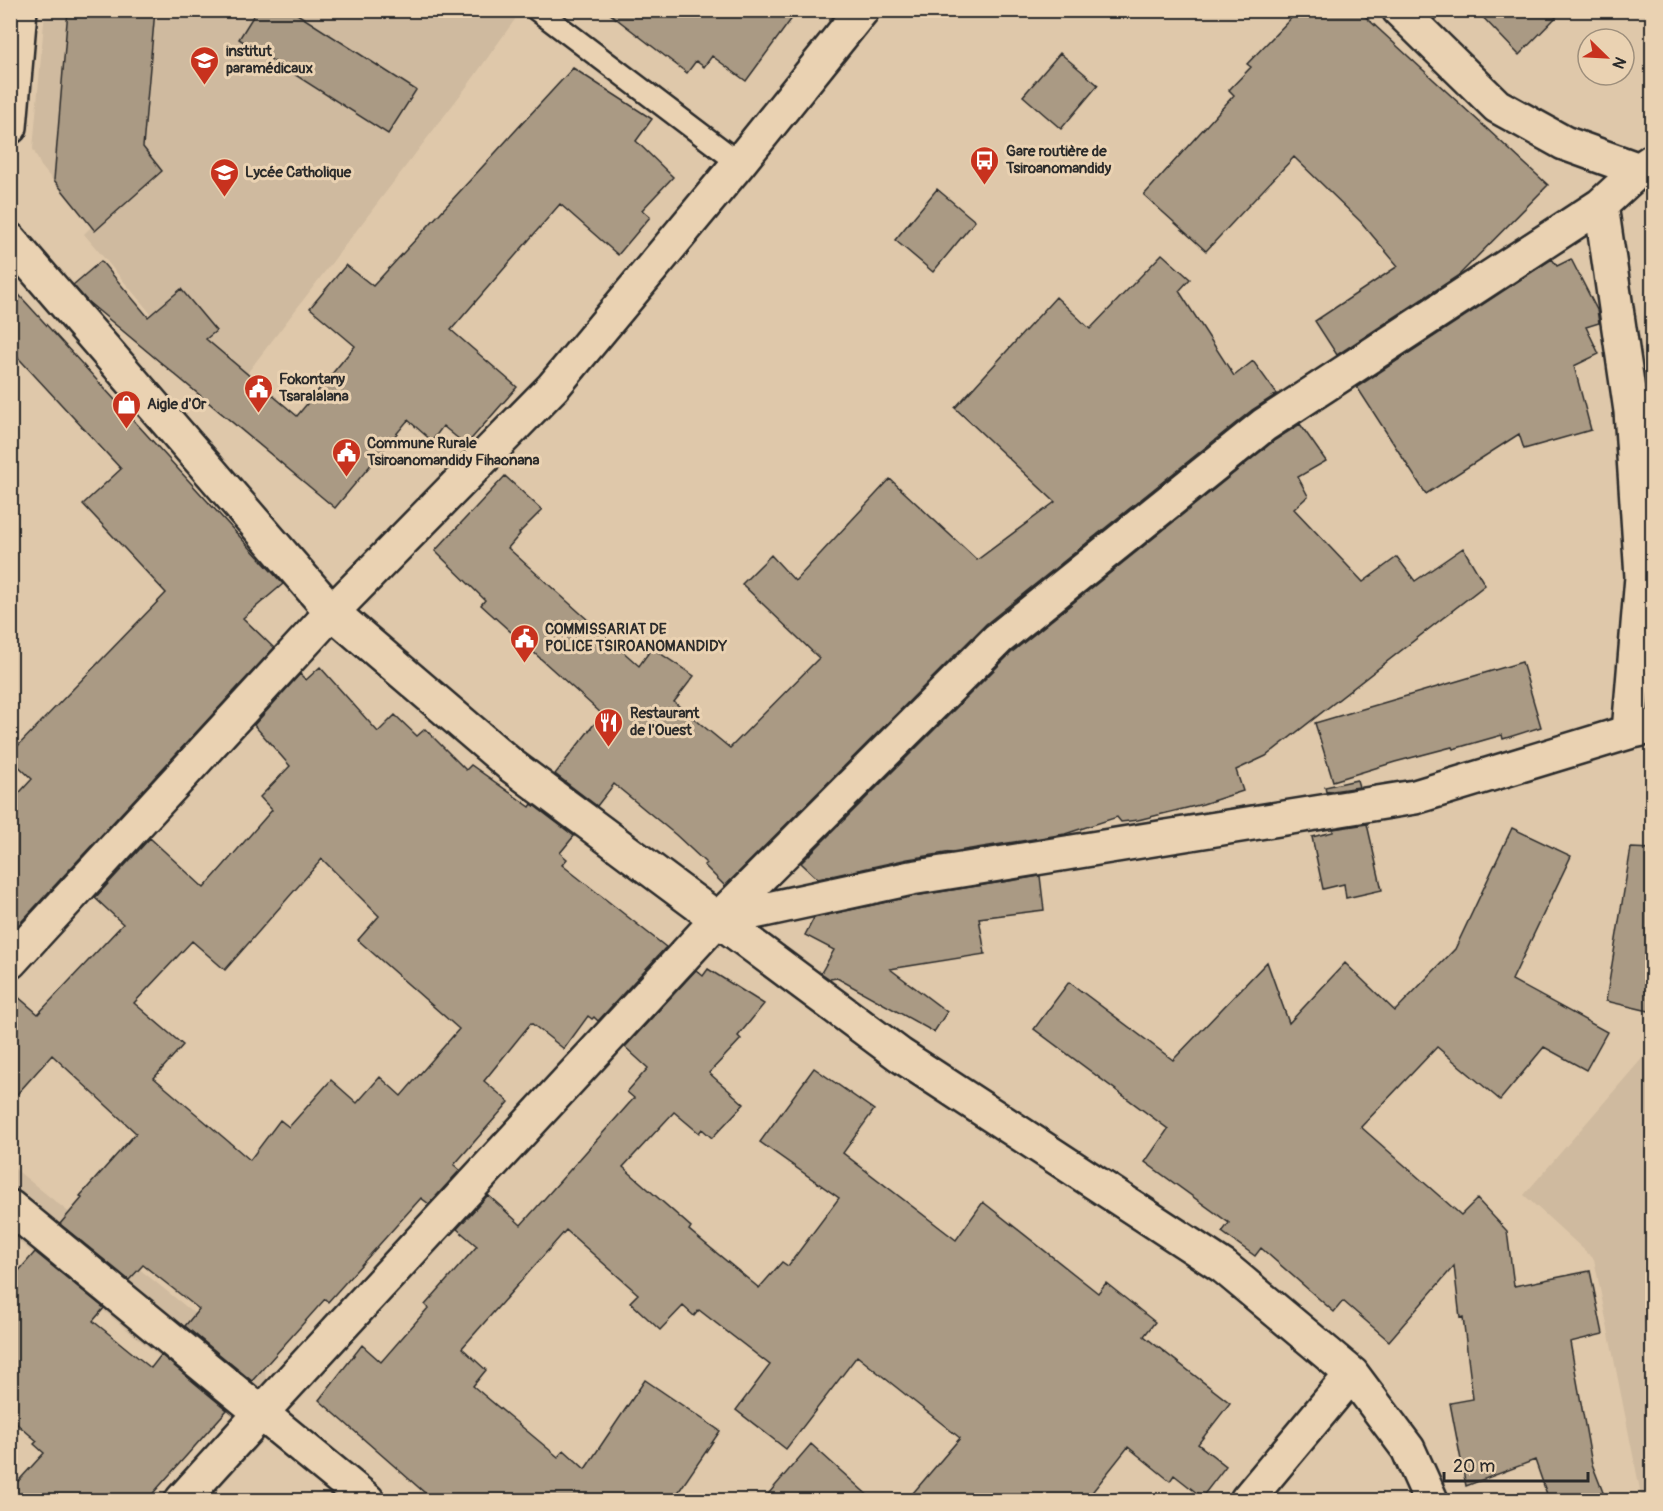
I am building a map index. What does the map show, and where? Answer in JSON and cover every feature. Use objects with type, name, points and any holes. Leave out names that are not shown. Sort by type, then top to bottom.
[{"type":"street","points":[[10,128],[20,10]]},
{"type":"street","points":[[10,962],[332,612],[552,387],[739,163],[862,10]]},
{"type":"street","points":[[1399,10],[1497,106],[1564,143],[1646,166]]},
{"type":"street","points":[[182,1500],[717,920],[1007,631],[1264,425],[1601,205],[1646,166]]},
{"type":"street","points":[[717,920],[911,878],[1415,797],[1641,729],[1642,578],[1630,411],[1601,205]]},
{"type":"street","points":[[10,240],[332,612],[512,766],[900,1055],[1224,1267],[1352,1374],[1408,1449],[1431,1500]]},
{"type":"street","points":[[10,1207],[367,1500]]},
{"type":"street","points":[[1247,1500],[1352,1374]]},
{"type":"lane","points":[[537,10],[739,163]]},
{"type":"shaded area","name":"Lycée Catholique","points":[[45,11],[521,11],[471,81],[225,402],[84,234],[91,227],[41,166],[33,149]]},
{"type":"shaded area","points":[[1652,1047],[1652,1500],[1642,1500],[1594,1259],[1524,1195]]},
{"type":"shaded area","points":[[10,1165],[265,1370],[271,1432],[208,1500],[161,1500],[235,1418],[11,1235]]},
{"type":"building","points":[[68,10],[155,10],[143,147],[162,171],[95,231],[54,180]]},
{"type":"building","points":[[257,10],[291,10],[416,90],[388,134],[239,39]]},
{"type":"building","points":[[605,10],[798,10],[746,81],[712,56],[704,67],[696,61],[687,73]]},
{"type":"building","points":[[1299,10],[1358,10],[1548,185],[1459,275],[1337,355],[1315,321],[1398,266],[1361,222],[1294,157],[1206,251],[1144,195],[1234,95],[1229,90],[1251,67],[1247,64]]},
{"type":"building","points":[[1476,10],[1563,10],[1519,55]]},
{"type":"building","points":[[1060,53],[1098,85],[1061,129],[1023,96]]},
{"type":"building","points":[[573,68],[652,119],[636,141],[673,177],[642,210],[650,217],[618,255],[560,204],[451,330],[517,387],[466,445],[443,426],[432,441],[408,420],[335,508],[87,301],[73,285],[101,261],[148,317],[181,289],[216,331],[206,339],[297,416],[355,346],[310,308],[346,265],[373,286]]},
{"type":"building","points":[[937,189],[975,221],[933,272],[895,240]]},
{"type":"building","points":[[1162,254],[1190,279],[1179,291],[1234,376],[1253,361],[1277,394],[1252,410],[986,624],[725,886],[704,865],[706,863],[676,835],[614,784],[597,806],[555,774],[602,714],[481,605],[485,600],[435,551],[505,476],[542,510],[519,533],[508,548],[639,666],[652,648],[694,676],[674,702],[730,748],[819,658],[742,584],[771,555],[795,581],[890,479],[977,560],[1055,502],[955,408],[1056,297],[1090,329]]},
{"type":"building","points":[[1552,259],[1557,266],[1571,259],[1597,310],[1599,323],[1586,327],[1599,354],[1574,366],[1591,430],[1524,449],[1519,434],[1426,494],[1357,387]]},
{"type":"building","points":[[10,285],[283,584],[243,618],[274,648],[10,934],[10,803],[32,779],[10,758],[10,754],[166,593],[83,504],[121,469],[10,349]]},
{"type":"building","points":[[1300,424],[1326,461],[1298,477],[1308,496],[1294,509],[1363,582],[1397,557],[1415,581],[1463,548],[1485,585],[1266,756],[1236,770],[1243,791],[1203,804],[1138,820],[1121,822],[1117,817],[1065,834],[908,859],[818,879],[801,863],[1011,653],[1275,440]]},
{"type":"building","points":[[1522,662],[1541,727],[1503,739],[1502,735],[1453,749],[1452,747],[1333,781],[1315,723]]},
{"type":"building","points":[[320,667],[378,732],[395,715],[417,736],[425,729],[466,770],[471,765],[530,807],[532,804],[574,836],[560,853],[567,859],[562,865],[666,947],[598,1021],[588,1016],[564,1049],[531,1023],[484,1081],[509,1102],[454,1165],[460,1170],[429,1204],[421,1198],[328,1302],[325,1299],[252,1381],[185,1326],[199,1309],[143,1265],[129,1280],[60,1224],[82,1198],[80,1196],[136,1133],[52,1055],[10,1102],[10,990],[38,1014],[123,924],[95,898],[150,838],[204,888],[272,810],[260,797],[290,766],[254,725],[300,674],[306,680]],"holes":[[[322,859],[379,916],[358,940],[459,1029],[401,1096],[380,1077],[357,1103],[331,1080],[289,1127],[280,1120],[250,1160],[154,1078],[183,1045],[134,1003],[192,941],[225,970]]]},
{"type":"building","points":[[1357,780],[1359,787],[1326,792],[1325,787]]},
{"type":"building","points":[[1367,824],[1382,890],[1346,898],[1344,884],[1323,889],[1312,837],[1333,832],[1333,829]]},
{"type":"building","points":[[1512,828],[1571,856],[1512,980],[1607,1032],[1586,1070],[1544,1047],[1500,1100],[1437,1047],[1361,1127],[1461,1215],[1477,1199],[1507,1231],[1514,1286],[1590,1271],[1603,1334],[1570,1342],[1592,1464],[1606,1500],[1549,1500],[1535,1460],[1466,1486],[1450,1403],[1473,1399],[1454,1266],[1389,1341],[1343,1301],[1334,1312],[1261,1248],[1255,1256],[1222,1232],[1229,1223],[1145,1162],[1168,1129],[1034,1029],[1069,982],[1173,1060],[1267,962],[1289,1023],[1345,963],[1395,1011],[1455,949]]},
{"type":"building","points":[[1631,848],[1653,849],[1653,1012],[1606,1001]]},
{"type":"building","points":[[1040,876],[1044,910],[979,918],[985,954],[890,969],[947,1012],[934,1032],[837,978],[830,979],[821,973],[834,950],[805,935],[814,918],[914,896]]},
{"type":"building","points":[[708,969],[764,1004],[738,1036],[741,1039],[709,1073],[744,1104],[712,1138],[702,1129],[699,1133],[674,1112],[623,1167],[691,1227],[689,1230],[759,1288],[782,1262],[788,1266],[839,1198],[760,1142],[814,1068],[874,1110],[843,1153],[956,1240],[983,1202],[1098,1293],[1106,1283],[1155,1322],[1144,1336],[1230,1403],[1198,1444],[1226,1466],[1202,1497],[1174,1475],[1170,1481],[1128,1447],[1086,1500],[907,1500],[960,1438],[857,1356],[786,1449],[736,1410],[770,1365],[699,1310],[694,1316],[683,1306],[660,1330],[630,1302],[638,1294],[566,1230],[462,1348],[486,1370],[473,1386],[558,1457],[564,1450],[585,1469],[645,1380],[720,1431],[673,1500],[433,1500],[319,1400],[362,1345],[381,1362],[428,1308],[425,1305],[477,1246],[457,1229],[488,1195],[521,1225],[634,1098],[627,1092],[648,1068],[625,1047],[696,970],[703,976]]},
{"type":"building","points":[[35,1252],[104,1308],[93,1321],[151,1368],[161,1355],[227,1410],[147,1500],[10,1500],[10,1490],[44,1453],[34,1444],[37,1441],[10,1418],[10,1281]]},
{"type":"building","points":[[811,1444],[873,1500],[763,1500]]},
{"type":"place","name":"institut paramédicaux","points":[[205,86]]},
{"type":"place","name":"Gare routière de Tsiroanomandidy","points":[[985,186]]},
{"type":"place","name":"Lycée Catholique","points":[[224,198]]},
{"type":"place","name":"Fokontany Tsaralalana","points":[[258,414]]},
{"type":"place","name":"Aigle d'Or","points":[[126,430]]},
{"type":"place","name":"Commune Rurale Tsiroanomandidy Fihaonana","points":[[346,478]]},
{"type":"place","name":"COMMISSARIAT DE POLICE TSIROANOMANDIDY","points":[[524,664]]},
{"type":"place","name":"Restaurant de l'Ouest","points":[[609,748]]}]
